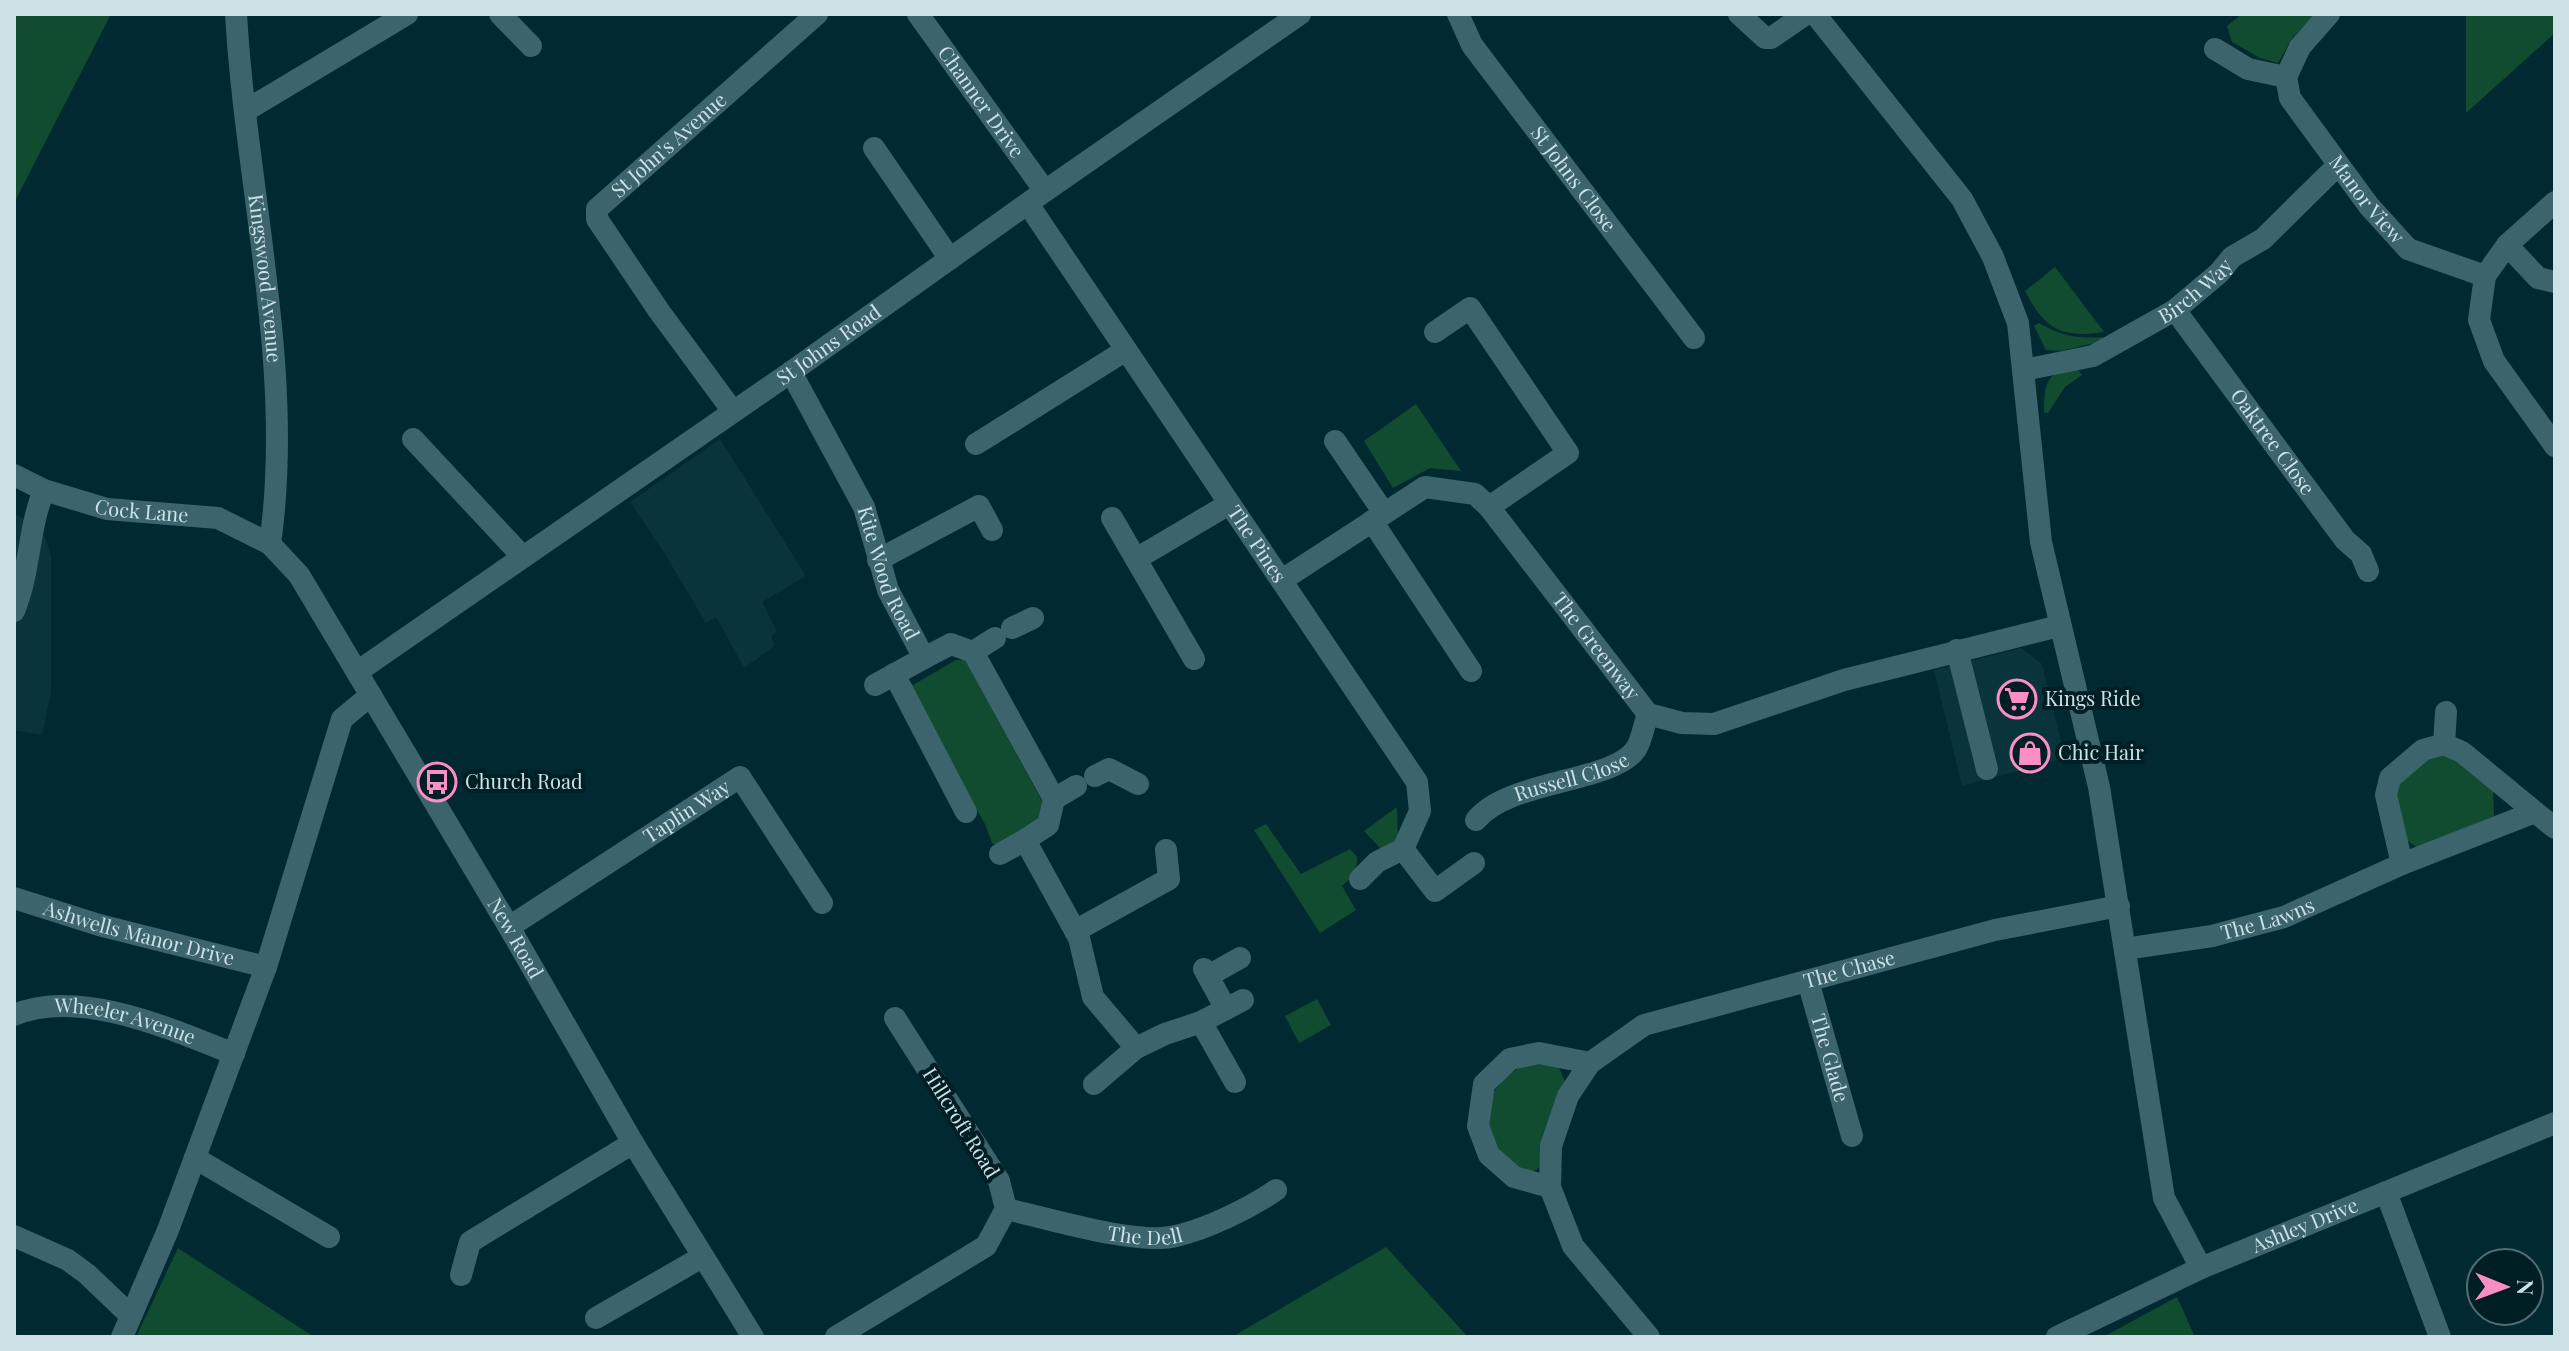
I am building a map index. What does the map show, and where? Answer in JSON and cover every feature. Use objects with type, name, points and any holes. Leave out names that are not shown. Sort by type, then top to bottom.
[{"type":"street","name":"Kingswood Avenue","points":[[236,14],[271,336],[275,401],[275,510],[270,544]]},
{"type":"street","points":[[245,111],[407,14]]},
{"type":"street","points":[[500,14],[531,46]]},
{"type":"street","name":"St John's Avenue","points":[[732,410],[641,285],[597,219],[597,209],[817,14]]},
{"type":"street","name":"Channer Drive","points":[[918,14],[1037,197]]},
{"type":"street","name":"St Johns Road","points":[[357,672],[1300,14]]},
{"type":"street","name":"St Johns Close","points":[[1458,14],[1472,45],[1694,338]]},
{"type":"street","points":[[1739,14],[1758,33],[1771,38],[1806,14]]},
{"type":"street","points":[[1815,14],[1962,199],[1993,257],[2018,323],[2041,542],[2099,787],[2164,1198],[2201,1268]]},
{"type":"street","points":[[2215,49],[2248,69],[2286,77],[2300,47],[2329,14]]},
{"type":"street","name":"Manor View","points":[[2286,77],[2290,98],[2369,206],[2408,249],[2485,276]]},
{"type":"street","points":[[874,148],[950,259]]},
{"type":"street","name":"Birch Way","points":[[2024,370],[2093,356],[2175,310],[2219,273],[2232,257],[2263,239],[2338,165]]},
{"type":"street","name":"The Pines","points":[[1037,197],[1126,350],[1417,782],[1420,811],[1403,849]]},
{"type":"street","points":[[2555,202],[2507,245],[2485,276],[2479,320],[2494,361],[2555,446]]},
{"type":"street","points":[[2507,245],[2538,278],[2555,282]]},
{"type":"street","points":[[1435,332],[1470,308],[1568,453],[1489,507]]},
{"type":"street","name":"Oaktree Close","points":[[2175,310],[2345,540],[2361,554],[2368,571]]},
{"type":"street","points":[[976,444],[1126,350]]},
{"type":"street","name":"Kite Wood Road","points":[[791,372],[864,507],[888,590],[924,658],[951,644],[973,652]]},
{"type":"street","points":[[413,439],[522,556]]},
{"type":"street","points":[[1335,441],[1471,671]]},
{"type":"street","name":"Cock Lane","points":[[14,475],[44,490],[107,509],[218,518],[270,544]]},
{"type":"street","name":"The Greenway","points":[[1282,580],[1425,487],[1475,494],[1489,507],[1648,714],[1682,723],[1714,724],[1844,680],[2059,626]]},
{"type":"street","points":[[14,611],[20,596],[36,510],[44,490]]},
{"type":"street","points":[[1136,559],[1229,504]]},
{"type":"street","points":[[878,560],[979,506],[992,530]]},
{"type":"street","points":[[1112,518],[1194,659]]},
{"type":"street","name":"New Road","points":[[270,544],[299,575],[509,927],[633,1143],[753,1337]]},
{"type":"street","points":[[1000,854],[1048,825],[1054,799],[973,652],[1033,618]]},
{"type":"street","points":[[1957,650],[1987,769]]},
{"type":"street","points":[[924,658],[885,680],[966,812]]},
{"type":"street","points":[[122,1337],[168,1230],[266,967],[342,719],[371,695]]},
{"type":"street","points":[[2444,744],[2446,712]]},
{"type":"street","name":"Russell Close","points":[[1476,820],[1485,809],[1540,786],[1617,765],[1636,749],[1648,714]]},
{"type":"street","points":[[2402,864],[2386,795],[2390,778],[2423,750],[2444,744],[2462,752],[2555,828]]},
{"type":"street","points":[[1054,799],[1109,769],[1138,784]]},
{"type":"street","name":"Taplin Way","points":[[509,927],[740,777],[822,903]]},
{"type":"street","name":"The Lawns","points":[[2125,949],[2212,936],[2284,917],[2402,864],[2535,812]]},
{"type":"street","points":[[1025,840],[1075,931],[1093,997],[1136,1048]]},
{"type":"street","points":[[1360,879],[1377,862],[1403,849],[1435,891],[1474,863]]},
{"type":"street","points":[[1075,931],[1169,879],[1166,850]]},
{"type":"street","name":"Ashwells Manor Drive","points":[[14,898],[99,925],[266,967]]},
{"type":"street","name":"The Chase","points":[[1649,1337],[1573,1246],[1550,1187],[1551,1146],[1568,1096],[1590,1063],[1644,1025],[1995,930],[2119,906]]},
{"type":"street","points":[[1094,1084],[1136,1048],[1201,1022],[1234,1004],[1206,972],[1240,958]]},
{"type":"street","name":"The Glade","points":[[1808,981],[1852,1136]]},
{"type":"street","name":"Wheeler Avenue","points":[[14,1015],[24,1011],[76,1006],[157,1023],[234,1054]]},
{"type":"street","name":"Hillcroft Road","points":[[895,1018],[999,1181],[1006,1209]]},
{"type":"street","points":[[1201,1022],[1235,1082]]},
{"type":"street","points":[[1550,1187],[1514,1177],[1489,1155],[1478,1126],[1484,1084],[1510,1059],[1539,1053],[1590,1063]]},
{"type":"street","name":"Ashley Drive","points":[[2057,1337],[2201,1268],[2555,1123]]},
{"type":"street","points":[[461,1275],[470,1242],[633,1143]]},
{"type":"street","points":[[195,1158],[329,1237]]},
{"type":"street","name":"The Dell","points":[[1006,1209],[1136,1238],[1174,1237],[1253,1206],[1276,1190]]},
{"type":"street","points":[[2386,1192],[2440,1337]]},
{"type":"street","points":[[836,1337],[986,1246],[1006,1209]]},
{"type":"street","points":[[14,1236],[68,1260],[131,1316]]},
{"type":"street","points":[[596,1318],[702,1257]]},
{"type":"shaded area","points":[[720,439],[806,576],[762,602],[777,632],[771,636],[775,646],[744,668],[716,617],[706,623],[630,502]]},
{"type":"shaded area","points":[[14,514],[41,526],[51,556],[51,692],[42,735],[14,730]]},
{"type":"shaded area","points":[[2021,648],[2042,664],[2065,758],[1962,786],[1934,670]]},
{"type":"green space","points":[[14,14],[111,14],[14,203]]},
{"type":"green space","points":[[2242,14],[2316,14],[2293,37],[2278,63],[2260,58],[2232,42],[2227,26]]},
{"type":"green space","points":[[2466,14],[2555,14],[2555,33],[2466,113]]},
{"type":"green space","points":[[2055,267],[2104,332],[2065,332],[2039,314],[2025,291]]},
{"type":"green space","points":[[2039,323],[2062,334],[2103,337],[2103,341],[2061,351],[2046,350],[2034,326]]},
{"type":"green space","points":[[2076,366],[2082,375],[2065,387],[2048,413],[2044,413],[2049,381],[2058,372]]},
{"type":"green space","points":[[1416,404],[1461,471],[1430,468],[1393,488],[1364,441]]},
{"type":"green space","points":[[956,660],[965,660],[1042,801],[1044,815],[999,846],[992,843],[985,824],[906,689]]},
{"type":"green space","points":[[2430,755],[2458,757],[2493,789],[2494,816],[2420,849],[2404,839],[2395,798],[2399,782],[2405,774]]},
{"type":"green space","points":[[1397,807],[1398,842],[1388,849],[1380,848],[1364,831]]},
{"type":"green space","points":[[1266,824],[1301,874],[1350,849],[1357,857],[1356,866],[1352,877],[1342,886],[1356,910],[1320,933],[1254,830]]},
{"type":"green space","points":[[1317,999],[1331,1025],[1299,1043],[1285,1016]]},
{"type":"green space","points":[[1540,1062],[1558,1065],[1565,1082],[1543,1160],[1538,1169],[1527,1174],[1505,1163],[1488,1135],[1491,1095],[1505,1078],[1521,1066]]},
{"type":"green space","points":[[1386,1247],[1468,1337],[1232,1337]]},
{"type":"green space","points":[[178,1248],[314,1337],[136,1337]]},
{"type":"green space","points":[[2177,1297],[2195,1337],[2103,1337]]},
{"type":"place","name":"Kings Ride","points":[[2017,699]]},
{"type":"place","name":"Chic Hair","points":[[2030,753]]},
{"type":"place","name":"Church Road","points":[[437,782]]}]
